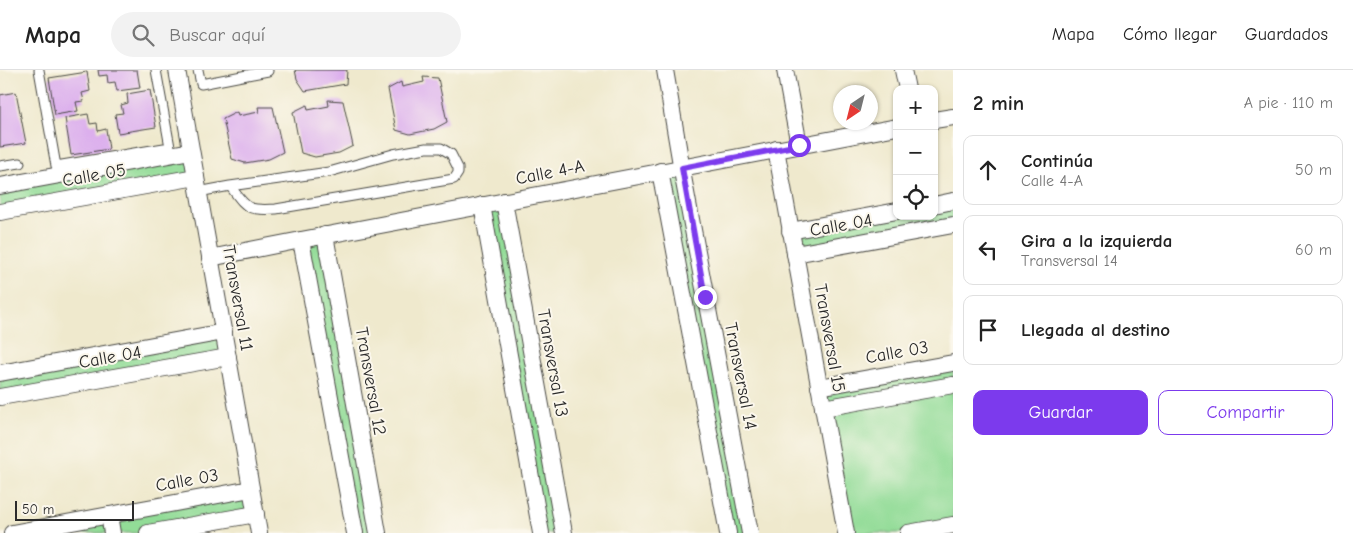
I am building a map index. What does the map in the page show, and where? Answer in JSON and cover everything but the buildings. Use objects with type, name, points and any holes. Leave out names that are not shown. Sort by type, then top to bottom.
[{"type":"street","name":"Transversal 11","points":[[177,70],[259,533]]},
{"type":"street","name":"Transversal 14","points":[[665,70],[748,525]]},
{"type":"street","points":[[785,70],[799,145]]},
{"type":"street","points":[[903,70],[906,85]]},
{"type":"street","points":[[938,119],[953,117]]},
{"type":"street","name":"Calle 4-A","points":[[210,258],[893,128]]},
{"type":"street","name":"Transversal 15","points":[[776,150],[846,533]]},
{"type":"street","name":"Calle 05","points":[[0,186],[191,151]]},
{"type":"street","points":[[660,172],[727,526],[748,525]]},
{"type":"street","name":"Calle 05","points":[[0,212],[197,185]]},
{"type":"street","name":"Transversal 13","points":[[504,201],[564,533]]},
{"type":"street","points":[[938,204],[953,201]]},
{"type":"street","points":[[482,205],[541,533]]},
{"type":"street","name":"Calle 04","points":[[790,231],[893,212]]},
{"type":"street","name":"Calle 04","points":[[795,254],[953,225]]},
{"type":"street","name":"Transversal 12","points":[[326,235],[378,533]]},
{"type":"street","points":[[301,240],[355,533]]},
{"type":"street","points":[[684,300],[705,297]]},
{"type":"street","name":"Calle 04","points":[[0,373],[224,332]]},
{"type":"street","name":"Calle 04","points":[[0,397],[228,357]]},
{"type":"street","name":"Calle 03","points":[[819,387],[953,363]]},
{"type":"street","points":[[823,408],[953,385]]},
{"type":"street","points":[[707,419],[728,416]]},
{"type":"street","points":[[527,458],[550,455]]},
{"type":"street","points":[[347,487],[370,484]]},
{"type":"street","name":"Calle 03","points":[[12,533],[251,489]]},
{"type":"street","points":[[148,533],[256,514]]},
{"type":"street","points":[[108,515],[112,533]]},
{"type":"street","points":[[908,533],[953,525]]},
{"type":"lane","points":[[39,70],[56,166],[170,147],[156,70]]},
{"type":"lane","points":[[198,70],[201,84],[268,71]]},
{"type":"lane","points":[[197,185],[230,186],[329,172],[394,154],[426,148],[441,148],[447,151],[458,168],[458,173],[454,179],[276,209],[259,210],[249,208],[241,202],[230,186]]},
{"type":"lane","points":[[0,166],[20,163]]},
{"type":"green space","points":[[191,151],[196,177],[0,212],[0,186]]},
{"type":"green space","points":[[681,167],[750,533],[728,533],[660,171]]},
{"type":"green space","points":[[503,201],[564,533],[541,533],[483,219]]},
{"type":"green space","points":[[953,201],[953,225],[795,254],[791,231],[893,217],[893,220],[938,220],[938,204]]},
{"type":"green space","points":[[325,235],[378,533],[355,533],[302,239]]},
{"type":"green space","points":[[223,333],[228,356],[0,397],[0,373]]},
{"type":"green space","points":[[953,362],[953,533],[846,533],[819,386]]},
{"type":"green space","points":[[251,489],[256,514],[148,533],[12,533]]},
{"type":"route","points":[[705,297],[682,168],[799,145]]}]
